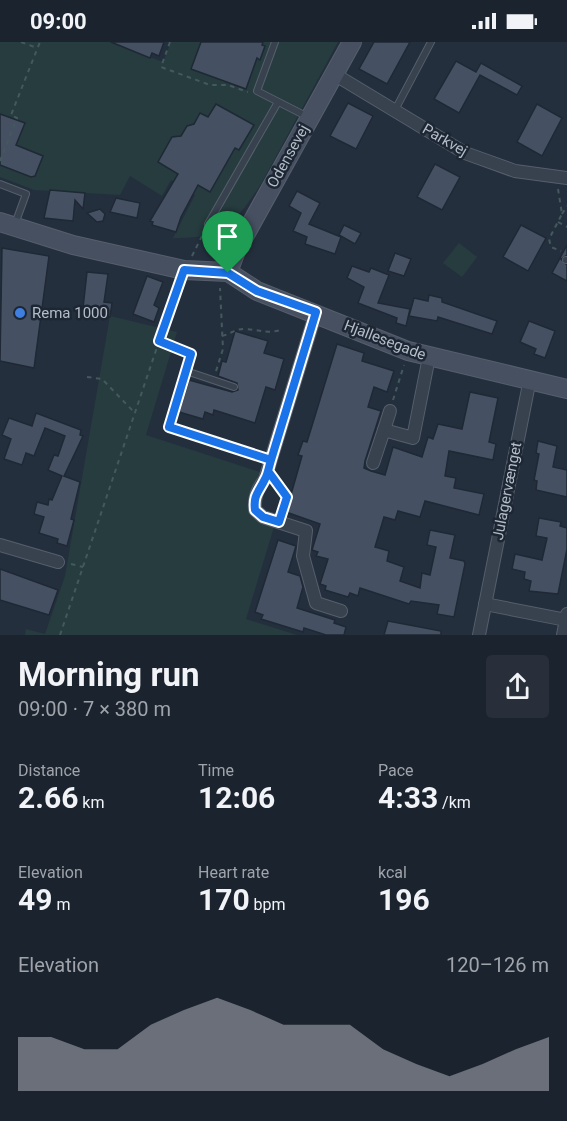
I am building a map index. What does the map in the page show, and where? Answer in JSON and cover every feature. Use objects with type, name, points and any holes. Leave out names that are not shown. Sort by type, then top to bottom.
[{"type":"street","name":"Odensevej","points":[[224,280],[236,251],[352,42]]},
{"type":"street","name":"Parkvej","points":[[334,74],[465,153],[499,167],[562,178]]},
{"type":"street","name":"Hjallesegade","points":[[7,224],[73,245],[224,280],[316,312],[408,351],[567,389]]},
{"type":"street","points":[[316,312],[265,479],[257,490],[255,510],[263,517],[306,531],[303,556],[316,603],[341,611]]},
{"type":"street","points":[[384,430],[412,438],[429,357]]},
{"type":"street","name":"Julagervænget","points":[[479,635],[530,379]]},
{"type":"street","points":[[372,464],[390,411]]},
{"type":"street","points":[[0,545],[58,562]]},
{"type":"street","points":[[485,604],[566,616],[563,635]]},
{"type":"lane","points":[[275,42],[257,91],[309,118]]},
{"type":"lane","points":[[395,110],[431,42]]},
{"type":"lane","points":[[208,224],[278,102]]},
{"type":"lane","points":[[0,184],[26,194],[7,224]]},
{"type":"lane","points":[[234,387],[186,371],[169,427],[269,465]]},
{"type":"path","points":[[21,42],[37,48]]},
{"type":"path","points":[[0,161],[17,118],[10,115],[40,42]]},
{"type":"path","points":[[170,42],[161,67],[210,85],[228,85],[250,92],[257,91]]},
{"type":"path","points":[[562,178],[562,214]]},
{"type":"path","points":[[567,206],[549,239],[551,247],[564,253],[567,260]]},
{"type":"path","points":[[558,222],[567,227]]},
{"type":"path","points":[[60,635],[184,270],[208,224]]},
{"type":"path","points":[[213,380],[223,349],[224,280]]},
{"type":"path","points":[[222,336],[234,330],[247,329],[263,334],[281,330]]},
{"type":"path","points":[[159,341],[191,354],[186,371]]},
{"type":"path","points":[[390,411],[408,351]]},
{"type":"path","points":[[87,376],[102,379],[136,414]]},
{"type":"path","points":[[269,465],[287,497],[279,522]]},
{"type":"green space","points":[[0,42],[110,42],[163,62],[171,42],[338,42],[261,184],[243,210],[226,227],[216,232],[191,238],[173,238],[195,195],[171,180],[162,196],[130,176],[120,195],[34,190],[0,177]]},
{"type":"green space","points":[[459,243],[477,257],[462,277],[443,263]]},
{"type":"green space","points":[[110,316],[177,332],[146,435],[260,472],[253,487],[249,507],[257,519],[274,527],[246,619],[297,635],[25,635],[26,629],[45,634],[65,576]]},
{"type":"building","points":[[111,42],[164,42],[159,56],[152,53],[150,58]]},
{"type":"building","points":[[201,42],[263,42],[262,45],[265,46],[260,60],[257,58],[246,89],[191,69]]},
{"type":"building","points":[[374,42],[410,42],[387,84],[359,69]]},
{"type":"building","points":[[456,61],[476,72],[481,63],[522,86],[517,95],[480,75],[459,113],[434,99]]},
{"type":"building","points":[[348,103],[373,116],[356,149],[330,136]]},
{"type":"building","points":[[216,104],[254,125],[239,150],[235,148],[210,192],[198,185],[181,217],[176,232],[152,225],[153,222],[150,221],[178,174],[158,162],[172,137],[181,136],[187,126],[194,124],[200,113],[208,117]]},
{"type":"building","points":[[537,104],[562,118],[542,156],[517,142]]},
{"type":"building","points":[[0,114],[25,123],[16,145],[43,156],[35,176],[31,177],[0,165]]},
{"type":"building","points":[[435,164],[460,177],[442,210],[417,197]]},
{"type":"building","points":[[50,190],[85,193],[83,209],[75,200],[73,221],[44,218]]},
{"type":"building","points":[[297,191],[320,203],[309,224],[341,237],[335,254],[305,244],[307,237],[293,231],[301,213],[289,206]]},
{"type":"building","points":[[116,198],[140,203],[137,218],[110,212]]},
{"type":"building","points":[[100,209],[105,214],[103,221],[97,222],[87,213]]},
{"type":"building","points":[[344,225],[361,233],[355,244],[339,235]]},
{"type":"building","points":[[521,225],[546,238],[528,271],[503,257]]},
{"type":"building","points":[[567,245],[567,255],[561,259],[567,265],[567,281],[552,273]]},
{"type":"building","name":"Rema 1000","points":[[2,248],[49,256],[34,368],[0,361]]},
{"type":"building","points":[[395,253],[411,259],[404,276],[388,271]]},
{"type":"building","points":[[352,266],[369,272],[371,268],[389,275],[378,303],[410,309],[406,326],[396,323],[397,318],[358,303],[364,287],[347,278]]},
{"type":"building","points":[[87,272],[108,274],[104,302],[112,303],[110,317],[95,317],[96,309],[83,308]]},
{"type":"building","points":[[147,276],[163,282],[154,305],[159,308],[154,322],[133,314]]},
{"type":"building","points":[[429,295],[442,298],[442,302],[497,321],[492,334],[438,317],[437,321],[409,316],[414,298],[428,301]]},
{"type":"building","points":[[529,321],[555,331],[545,358],[534,354],[536,349],[520,342]]},
{"type":"building","points":[[235,331],[268,341],[264,353],[284,359],[275,390],[266,387],[255,423],[214,410],[213,415],[205,412],[203,419],[179,412],[189,380],[232,392],[238,390],[237,383],[218,376],[222,361],[226,362]]},
{"type":"building","points":[[337,344],[364,353],[362,361],[394,371],[387,392],[374,387],[368,407],[381,411],[365,461],[364,468],[371,471],[385,475],[393,447],[422,457],[428,437],[433,439],[438,424],[462,429],[470,392],[498,398],[489,442],[496,444],[493,460],[449,451],[445,476],[456,478],[454,488],[484,494],[479,515],[425,501],[420,517],[398,511],[395,520],[384,517],[375,547],[389,551],[387,561],[404,567],[400,581],[420,588],[422,573],[430,575],[436,547],[427,545],[430,530],[455,535],[450,558],[464,561],[465,564],[454,617],[437,614],[439,605],[411,601],[409,604],[360,588],[358,596],[350,593],[348,597],[325,590],[326,586],[320,584],[328,559],[316,556],[318,552],[312,550],[320,524],[286,512],[302,456],[298,455],[303,441],[307,442]]},
{"type":"building","points":[[36,413],[81,430],[80,435],[83,436],[64,476],[80,482],[67,546],[57,543],[58,539],[39,533],[44,517],[34,514],[37,502],[48,505],[49,499],[52,500],[62,476],[48,470],[54,455],[58,456],[65,436],[45,428],[34,456],[26,453],[22,465],[4,459],[11,439],[2,435],[9,418],[32,426]]},
{"type":"building","points":[[538,441],[557,446],[553,467],[567,470],[567,497],[536,490],[537,481],[534,480],[539,454],[536,453]]},
{"type":"building","points":[[539,518],[561,522],[560,526],[567,528],[567,549],[558,594],[529,591],[531,581],[524,579],[525,572],[512,569],[515,554],[542,560],[547,538],[536,536]]},
{"type":"building","points":[[278,540],[296,546],[288,572],[300,576],[303,587],[297,608],[335,620],[334,623],[346,627],[344,635],[326,635],[304,628],[303,632],[261,619],[263,615],[255,612]]},
{"type":"building","points":[[0,569],[58,590],[49,615],[0,600]]},
{"type":"building","points":[[388,621],[441,631],[441,635],[384,635]]},
{"type":"place","name":"Rema 1000","points":[[20,313]]},
{"type":"route","points":[[228,273],[184,270],[159,341],[191,354],[169,427],[271,460],[268,471],[287,497],[279,522],[263,517],[255,510],[254,501],[257,490],[265,479],[271,460],[316,312],[257,291],[228,273]]}]
